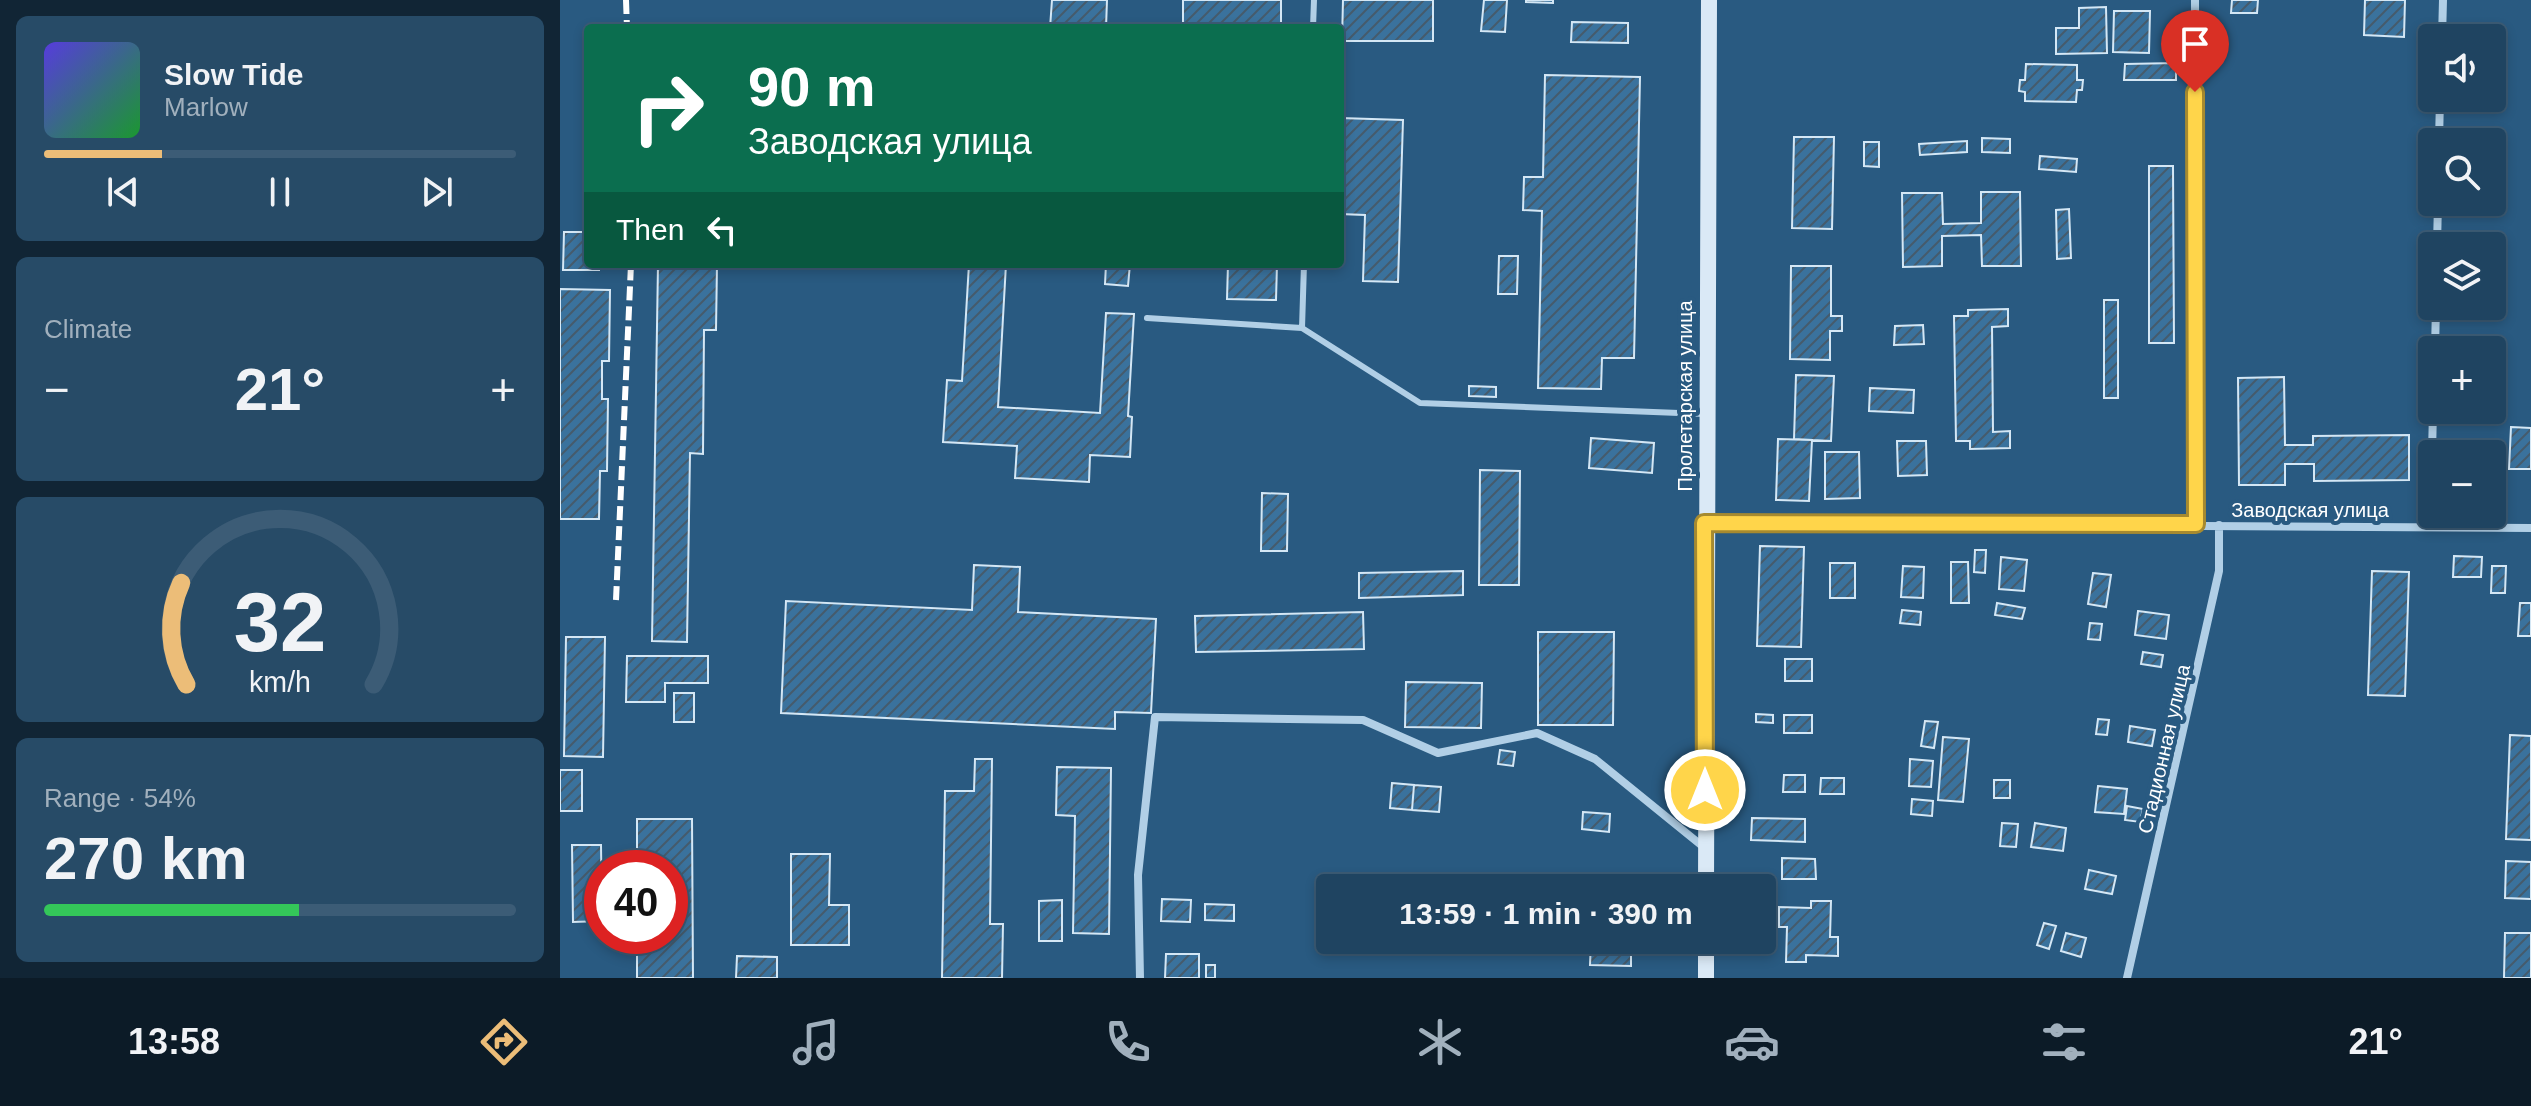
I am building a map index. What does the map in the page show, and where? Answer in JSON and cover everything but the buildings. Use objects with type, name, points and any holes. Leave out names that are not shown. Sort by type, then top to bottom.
[{"type":"street","name":"Пролетарская улица","points":[[1706,874],[1704,523],[1709,0]]},
{"type":"street","points":[[2195,0],[2196,524]]},
{"type":"street","points":[[2442,24],[2443,0]]},
{"type":"street","name":"Заводская улица","points":[[1704,523],[2418,526]]},
{"type":"street","name":"Стадионная улица","points":[[2127,978],[2219,571],[2219,525]]},
{"type":"street","name":"Заводская улица","points":[[2506,528],[2531,528]]},
{"type":"street","points":[[1140,978],[1138,875],[1155,717],[1363,720],[1438,753],[1537,733],[1595,759],[1706,849]]},
{"type":"street","points":[[1706,954],[1706,978]]},
{"type":"lane","points":[[1313,24],[1314,0]]},
{"type":"lane","points":[[1302,328],[1304,268]]},
{"type":"lane","points":[[1147,318],[1302,328],[1420,403],[1705,414]]},
{"type":"railway","points":[[626,0],[627,24]]},
{"type":"railway","points":[[616,600],[631,268]]},
{"type":"route","points":[[1705,790],[1704,523],[2196,524],[2195,92]]}]
